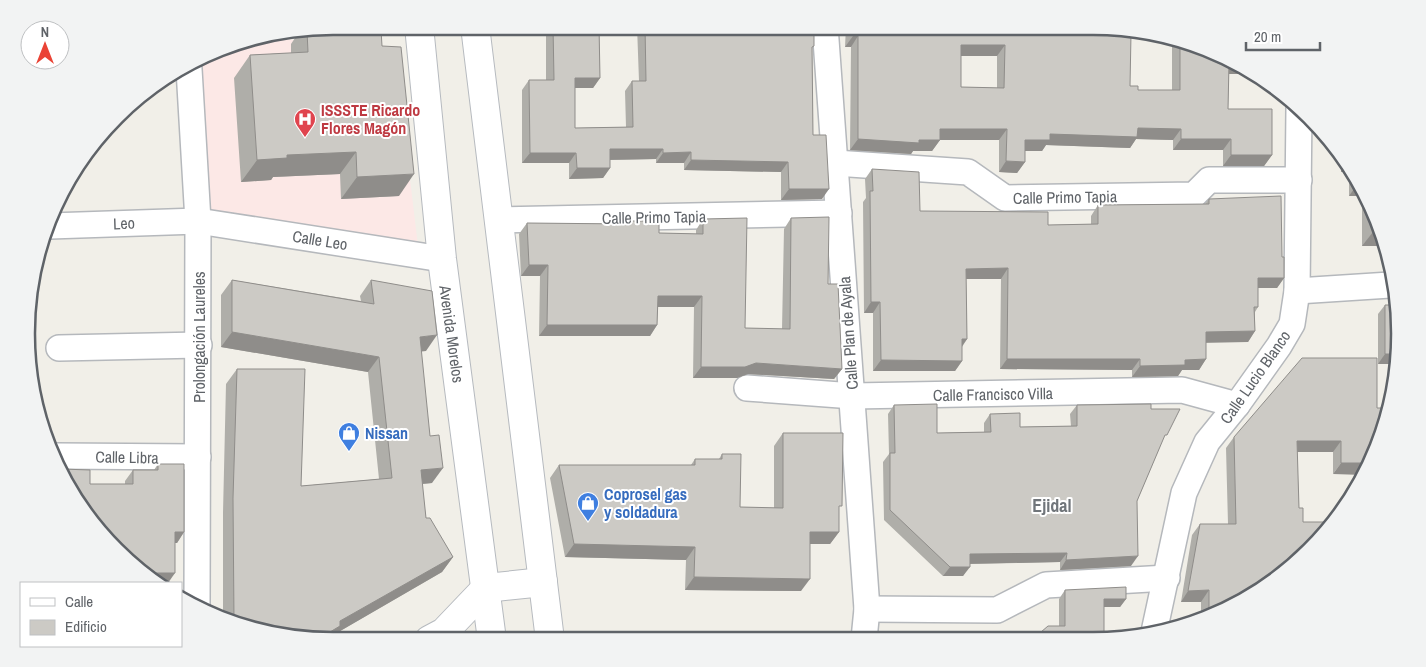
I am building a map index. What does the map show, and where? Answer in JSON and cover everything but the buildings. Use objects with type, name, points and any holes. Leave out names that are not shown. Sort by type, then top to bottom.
[{"type":"main road","name":"Avenida Morelos","points":[[420,35],[442,259],[491,632]]},
{"type":"main road","points":[[475,35],[549,632]]},
{"type":"main road","points":[[444,632],[486,588],[542,582]]},
{"type":"street","name":"Calle Plan de Ayala","points":[[826,35],[867,609],[865,632]]},
{"type":"street","name":"Prolongación Laureles","points":[[189,72],[198,221],[197,599]]},
{"type":"street","name":"Calle Lucio Blanco","points":[[1156,625],[1184,493],[1207,442],[1280,346],[1292,324],[1296,291],[1299,118]]},
{"type":"street","name":"Calle Primo Tapia","points":[[835,163],[968,172],[1005,198],[1194,195],[1209,180],[1299,180]]},
{"type":"street","name":"Calle Primo Tapia","points":[[498,220],[839,213]]},
{"type":"street","name":"Calle Leo","points":[[198,221],[442,259]]},
{"type":"street","name":"Leo","points":[[55,226],[198,221]]},
{"type":"street","points":[[1296,291],[1387,285]]},
{"type":"street","points":[[59,348],[199,345]]},
{"type":"street","name":"Calle Francisco Villa","points":[[746,388],[853,396],[1182,390],[1237,405]]},
{"type":"street","name":"Calle Libra","points":[[62,456],[198,457]]},
{"type":"street","points":[[867,609],[997,610],[1046,585],[1167,578]]},
{"type":"shaded area","name":"ISSSTE Ricardo Flores Magón","points":[[287,39],[395,54],[418,246],[210,212],[200,66],[256,45]]},
{"type":"place","name":"ISSSTE Ricardo Flores Magón","points":[[305,138]]},
{"type":"place","name":"Nissan","points":[[349,452]]},
{"type":"place","name":"Coprosel gas y soldadura","points":[[588,522]]},
{"type":"district","name":"Ejidal","points":[[1052,505]]}]
